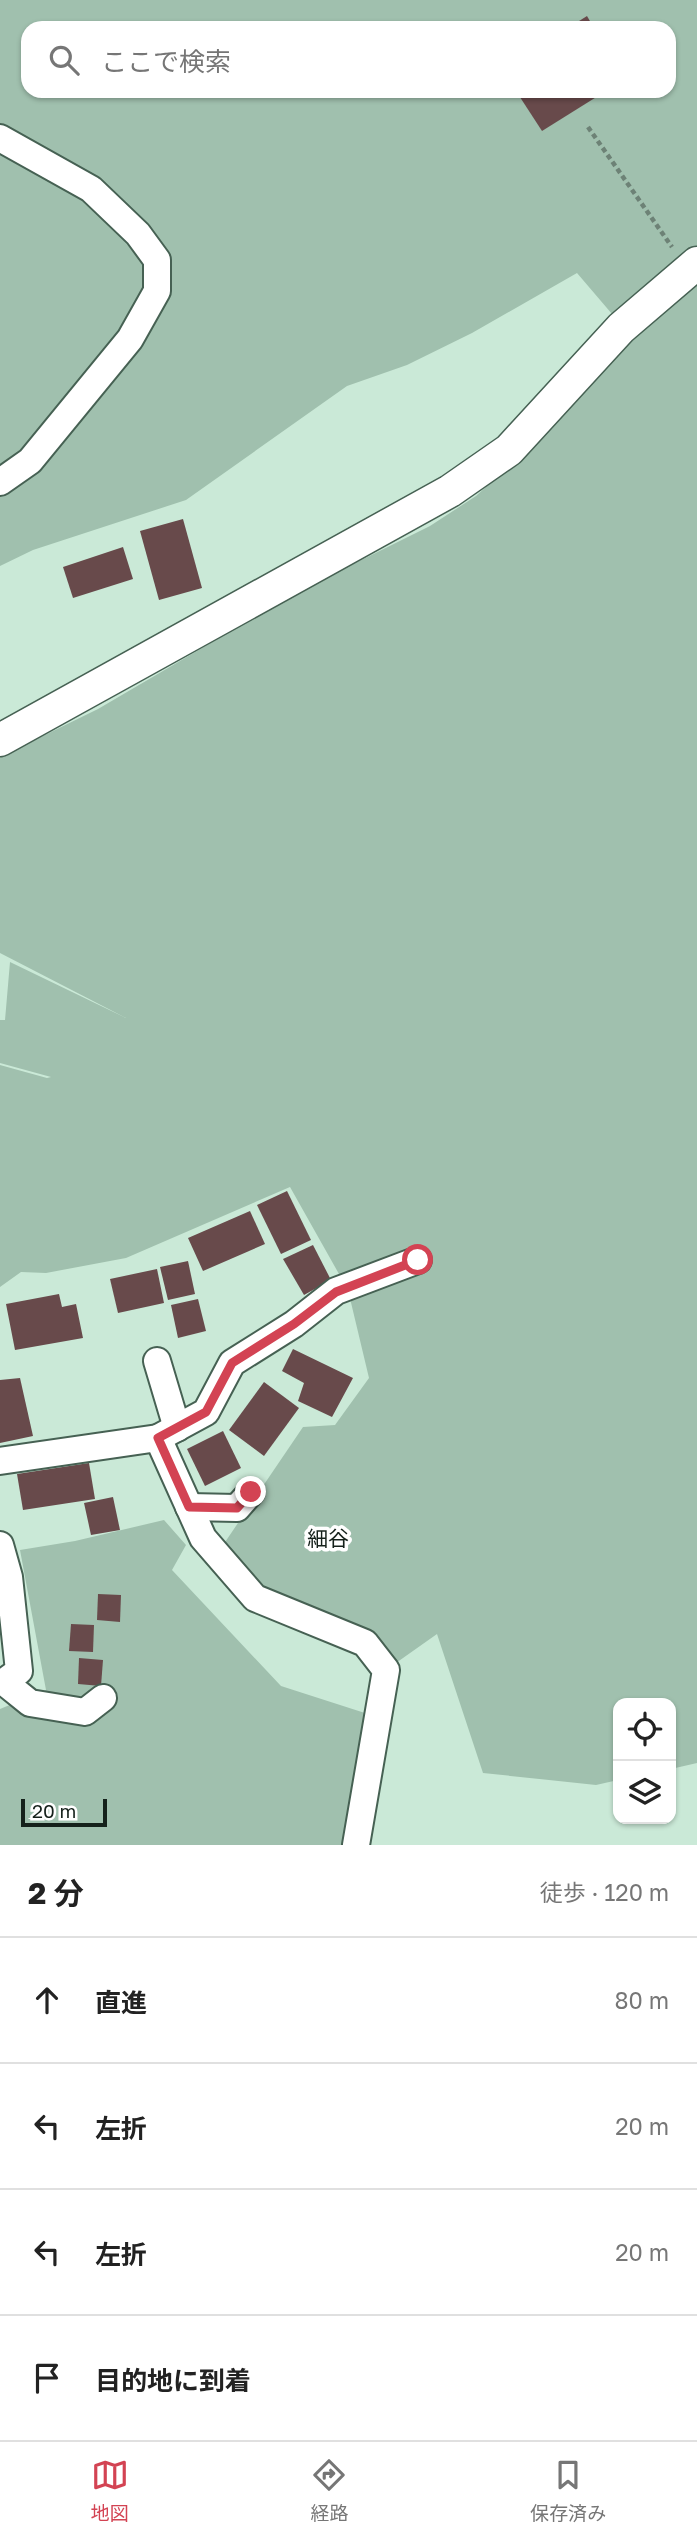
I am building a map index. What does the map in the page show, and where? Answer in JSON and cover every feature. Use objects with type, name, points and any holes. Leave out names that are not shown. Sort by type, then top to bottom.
[{"type":"street","points":[[0,138],[91,189],[138,234],[157,260],[157,291],[130,338],[30,461],[0,482]]},
{"type":"street","points":[[0,740],[450,491],[509,450],[621,328],[693,267]]},
{"type":"street","points":[[0,1461],[168,1433],[206,1412],[232,1363],[294,1324],[336,1292],[418,1260]]},
{"type":"street","points":[[157,1361],[168,1433],[189,1507],[203,1538],[255,1598],[365,1643],[386,1671],[356,1845]]},
{"type":"street","points":[[189,1507],[237,1508],[251,1492]]},
{"type":"street","points":[[0,1545],[9,1577],[19,1671],[2,1682],[30,1703],[85,1712],[103,1698]]},
{"type":"path","points":[[588,127],[693,267]]},
{"type":"green space","points":[[0,0],[697,0],[697,1763],[676,1768],[676,1698],[613,1698],[613,1781],[596,1785],[483,1773],[437,1634],[386,1670],[330,1629],[269,1604],[217,1554],[303,1427],[335,1425],[369,1378],[348,1290],[290,1187],[126,1258],[46,1273],[21,1272],[0,1287],[0,1065],[51,1077],[0,1063],[0,1020],[5,1020],[10,962],[126,1018],[0,953],[0,757],[98,709],[303,589],[430,526],[476,496],[517,459],[618,321],[577,273],[472,333],[407,365],[347,386],[186,500],[33,550],[0,566]]},
{"type":"green space","points":[[164,1520],[186,1545],[172,1570],[281,1686],[368,1714],[353,1845],[0,1845],[0,1709],[46,1690],[20,1550],[75,1541]]},
{"type":"building","points":[[521,98],[595,98],[542,131]]},
{"type":"building","points":[[183,519],[202,588],[159,600],[140,531]]},
{"type":"building","points":[[123,547],[133,579],[73,598],[63,567]]},
{"type":"building","points":[[287,1191],[311,1240],[281,1254],[257,1205]]},
{"type":"building","points":[[250,1211],[265,1244],[203,1271],[188,1238]]},
{"type":"building","points":[[313,1245],[331,1280],[304,1295],[283,1259]]},
{"type":"building","points":[[188,1261],[195,1294],[168,1300],[160,1267]]},
{"type":"building","points":[[157,1269],[164,1303],[118,1313],[110,1279]]},
{"type":"building","points":[[59,1294],[62,1307],[76,1304],[83,1338],[15,1350],[6,1304]]},
{"type":"building","points":[[198,1299],[206,1331],[178,1338],[171,1305]]},
{"type":"building","points":[[293,1349],[353,1378],[332,1417],[298,1401],[304,1383],[282,1371]]},
{"type":"building","points":[[20,1378],[33,1436],[0,1443],[0,1380]]},
{"type":"building","points":[[264,1382],[299,1408],[264,1456],[229,1430]]},
{"type":"building","points":[[223,1431],[241,1468],[205,1486],[187,1449]]},
{"type":"building","points":[[89,1463],[95,1499],[23,1510],[17,1474]]},
{"type":"building","points":[[113,1497],[120,1530],[91,1535],[84,1503]]},
{"type":"building","points":[[98,1594],[121,1595],[120,1622],[97,1620]]},
{"type":"building","points":[[71,1624],[94,1625],[93,1652],[69,1651]]},
{"type":"building","points":[[79,1658],[103,1660],[101,1686],[78,1684]]},
{"type":"district","name":"細谷","points":[[328,1539]]},
{"type":"route","points":[[251,1492],[237,1508],[189,1507],[158,1438],[206,1412],[232,1363],[294,1324],[336,1292],[418,1260]]}]
